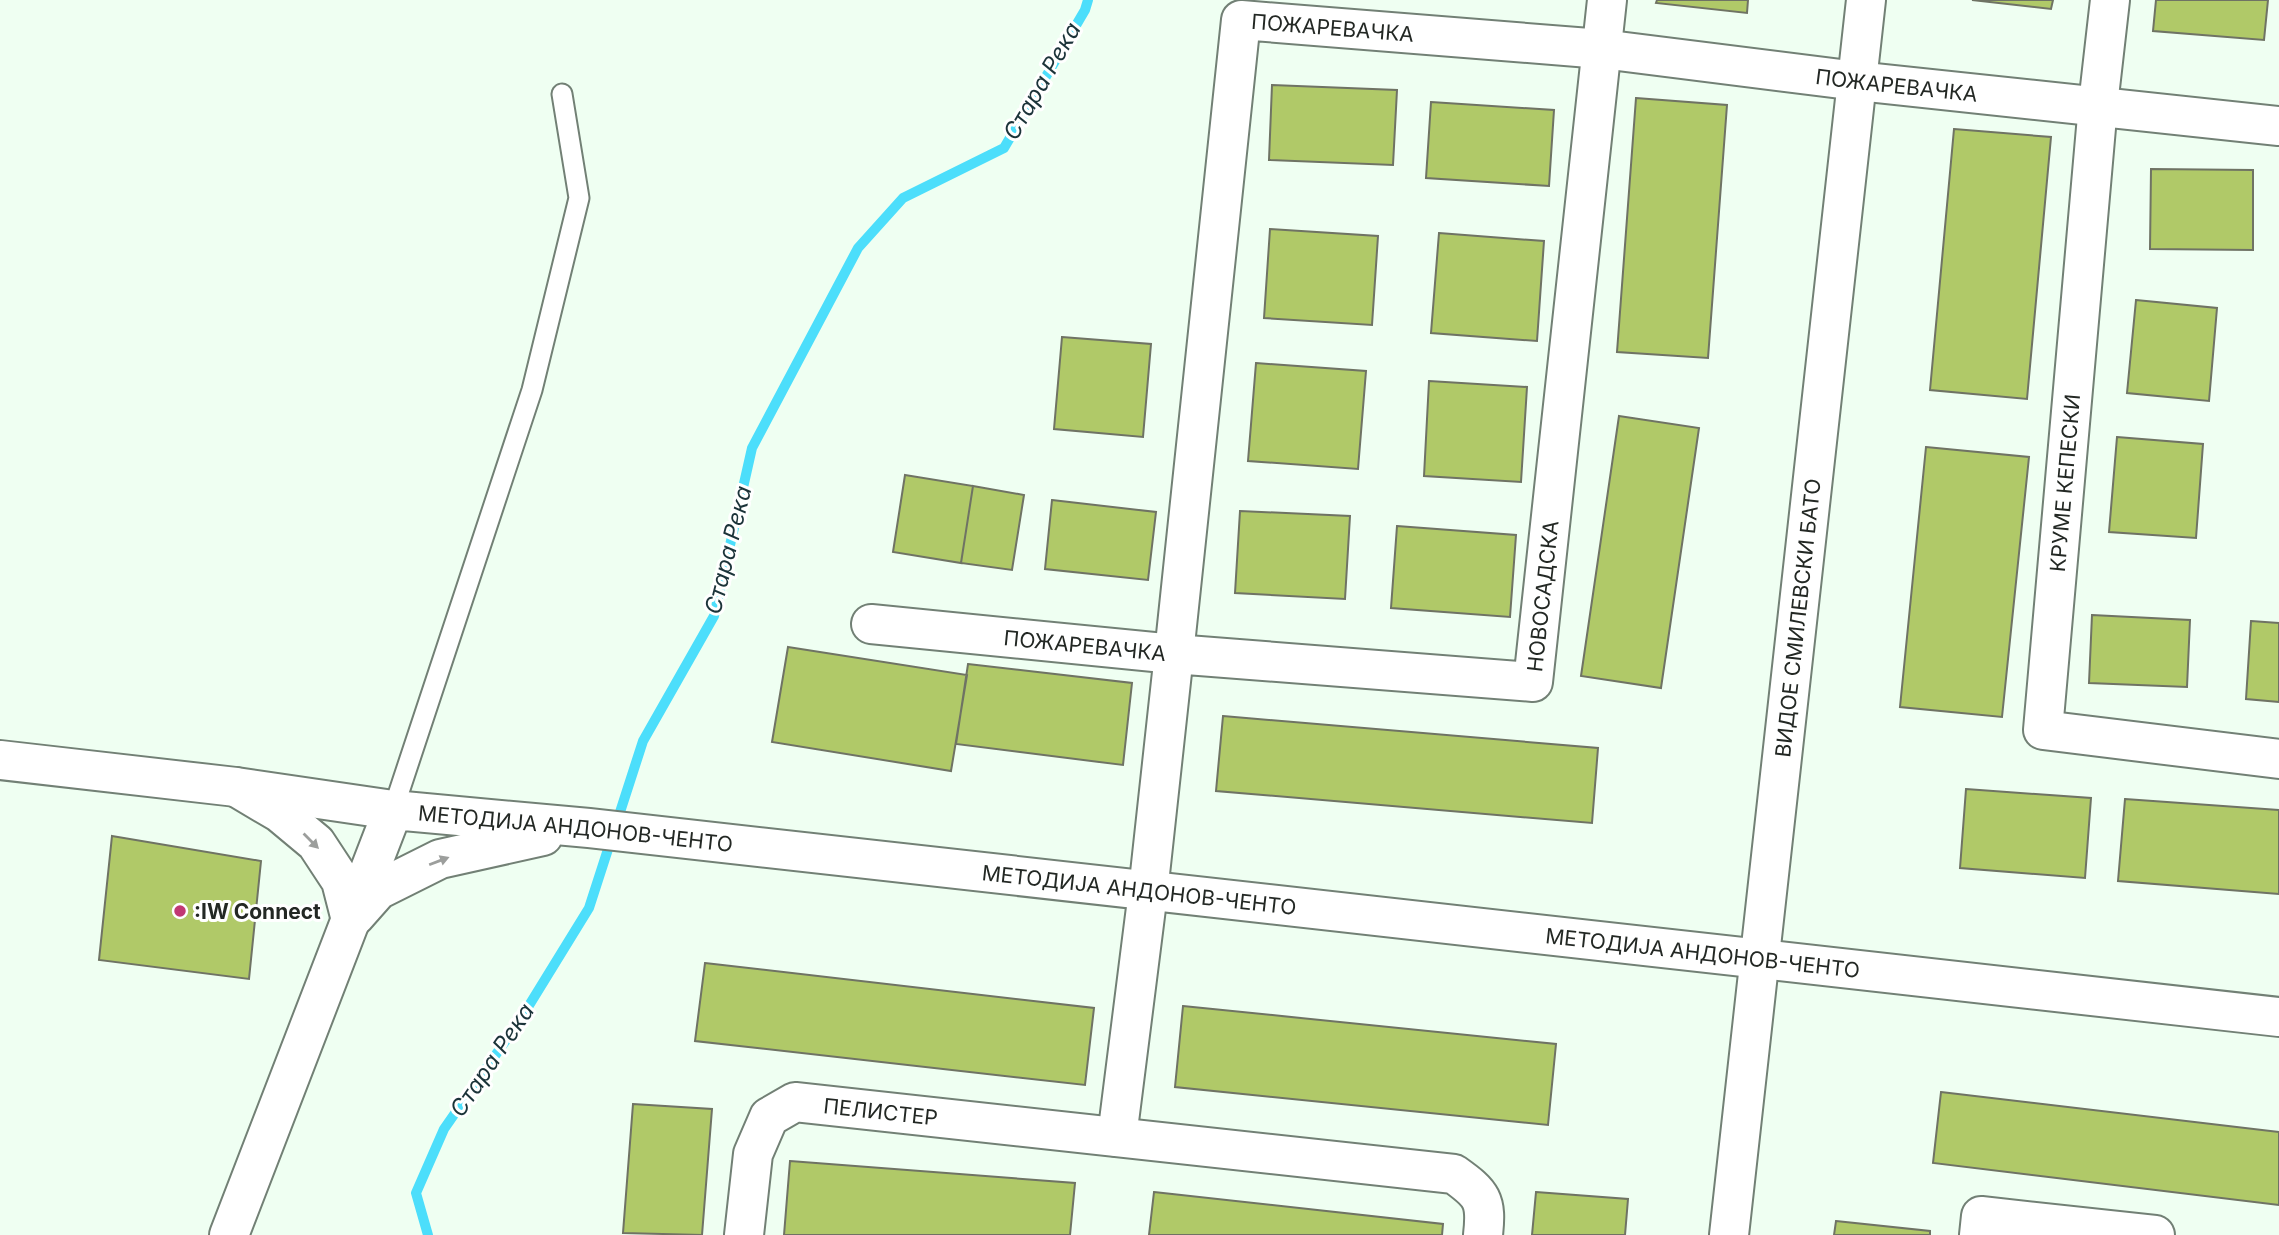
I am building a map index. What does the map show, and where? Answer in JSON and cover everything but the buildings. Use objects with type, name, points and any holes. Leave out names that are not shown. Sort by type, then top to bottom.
[{"type":"street","name":"НОВОСАДСКА","points":[[1174,654],[1533,682],[1607,0]]},
{"type":"street","name":"ВИДОЕ СМИЛЕВСКИ БАТО","points":[[1729,1235],[1866,0]]},
{"type":"street","name":"КРУМЕ КЕПЕСКИ","points":[[2110,0],[2098,105],[2043,730],[2279,759]]},
{"type":"street","name":"ПОЖАРЕВАЧКА","points":[[871,624],[1174,654],[1241,20],[1602,49],[2279,126]]},
{"type":"street","points":[[1116,1138],[1148,892],[1174,654]]},
{"type":"street","name":"МЕТОДИЈА АНДОНОВ-ЧЕНТО","points":[[0,760],[236,787],[393,810],[586,828],[2279,1017]]},
{"type":"street","points":[[236,787],[281,813],[316,843],[341,881],[351,920]]},
{"type":"street","points":[[229,1235],[393,810]]},
{"type":"street","points":[[351,920],[378,890],[440,859],[586,828]]},
{"type":"street","name":"ПЕЛИСТЕР","points":[[744,1235],[753,1154],[769,1117],[795,1102],[1454,1174],[1475,1189],[1485,1213],[1483,1235]]},
{"type":"street","points":[[1979,1235],[1981,1216],[2155,1235]]},
{"type":"lane","points":[[393,810],[532,390],[579,198],[562,94]]},
{"type":"waterway","name":"Стара Река","points":[[428,1235],[416,1193],[444,1129],[520,1020],[589,908],[643,741],[714,616],[752,448],[858,248],[903,198],[1004,148],[1085,10],[1088,0]]},
{"type":"place","name":":IW Connect","points":[[180,911]]}]
